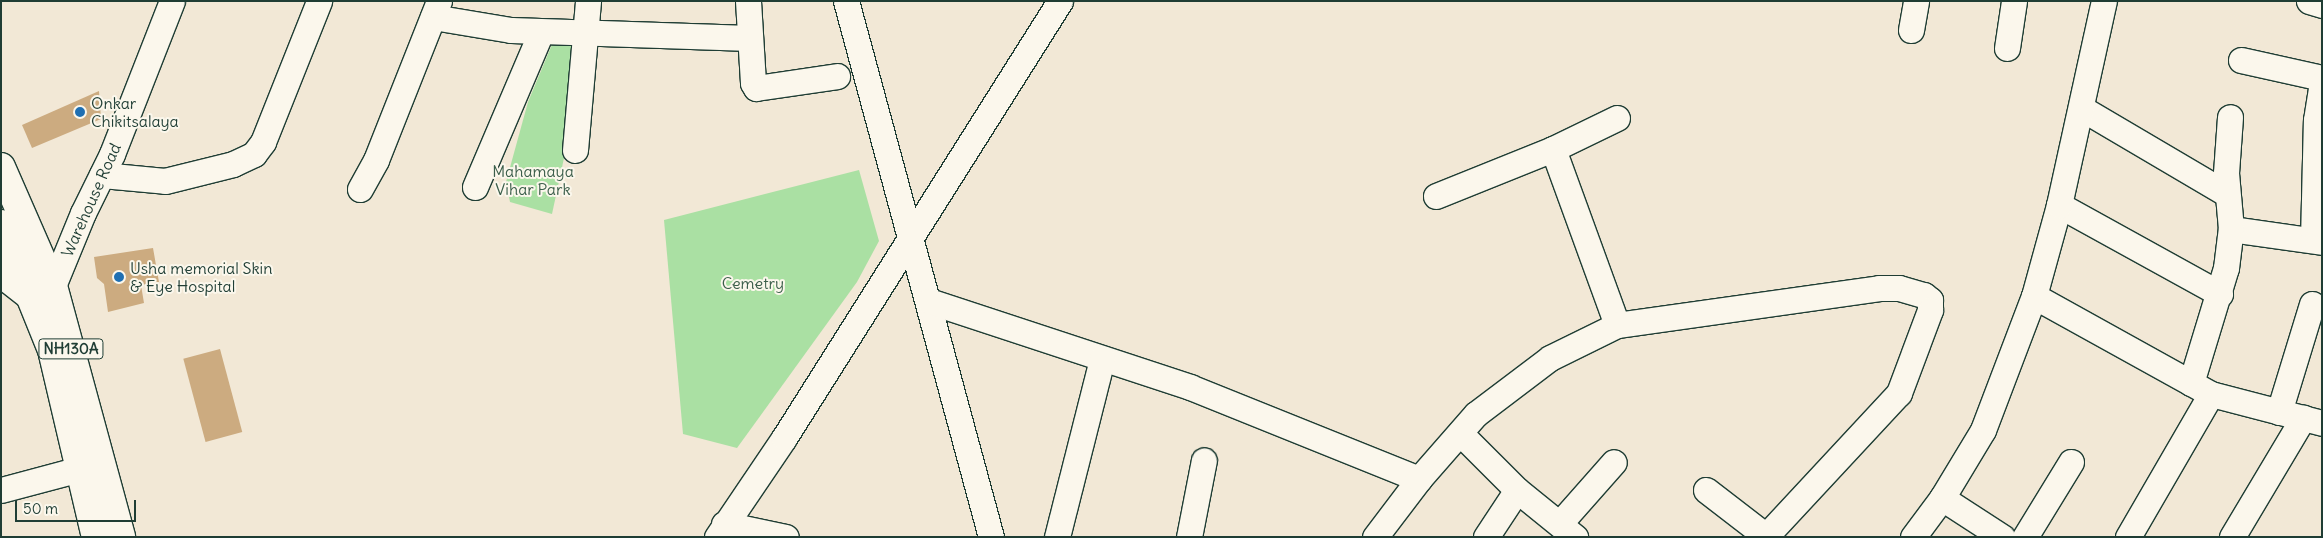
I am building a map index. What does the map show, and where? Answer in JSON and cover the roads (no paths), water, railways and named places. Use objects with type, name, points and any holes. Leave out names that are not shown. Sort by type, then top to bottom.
[{"type":"highway","name":"NH130A","points":[[1,167],[121,537]]},
{"type":"highway","name":"NH130A","points":[[1,224],[42,292],[52,350],[96,537]]},
{"type":"street","name":"Warehouse Road","points":[[42,292],[102,175],[172,1]]},
{"type":"street","points":[[102,175],[165,182],[233,164],[254,154],[263,142],[319,1]]},
{"type":"street","points":[[575,150],[588,1]]},
{"type":"street","points":[[748,1],[753,84],[756,88],[837,76]]},
{"type":"street","points":[[846,1],[912,236],[991,537]]},
{"type":"street","points":[[786,537],[720,530],[784,438],[1060,1]]},
{"type":"street","points":[[1911,30],[1916,1]]},
{"type":"street","points":[[2007,48],[2014,1]]},
{"type":"street","points":[[1913,537],[1942,498],[1983,430],[2034,296],[2059,205],[2104,1]]},
{"type":"street","points":[[2309,1],[2322,5]]},
{"type":"street","points":[[360,189],[376,160],[436,9],[541,32],[750,38]]},
{"type":"street","points":[[475,187],[541,32]]},
{"type":"street","points":[[2241,60],[2322,78]]},
{"type":"street","points":[[2231,229],[2318,241],[2316,120],[2322,83]]},
{"type":"street","points":[[2081,108],[2227,194]]},
{"type":"street","points":[[2128,537],[2201,388],[2231,229],[2227,194],[2230,117]]},
{"type":"street","points":[[1436,196],[1553,149],[1618,118]]},
{"type":"street","points":[[1553,149],[1617,325]]},
{"type":"street","points":[[2059,205],[2220,294]]},
{"type":"street","points":[[1,275],[42,292]]},
{"type":"street","points":[[1376,537],[1419,479],[1476,414],[1550,358],[1617,325],[1879,288],[1899,288],[1924,295],[1930,300],[1930,310],[1899,393],[1767,536],[1706,490]]},
{"type":"street","points":[[2034,296],[2201,388],[2312,420],[2232,537]]},
{"type":"street","points":[[929,301],[1190,387],[1419,479]]},
{"type":"street","points":[[2279,412],[2312,304]]},
{"type":"street","points":[[1057,537],[1102,359]]},
{"type":"street","points":[[1460,433],[1518,490],[1567,530],[1614,462]]},
{"type":"street","points":[[1190,537],[1204,460]]},
{"type":"street","points":[[2025,537],[2071,462]]},
{"type":"street","points":[[1,490],[80,469]]},
{"type":"street","points":[[1486,537],[1518,490]]},
{"type":"street","points":[[1942,498],[2002,537]]},
{"type":"place","name":"Onkar Chikitsalaya","points":[[80,112]]},
{"type":"place","name":"Usha memorial Skin & Eye Hospital","points":[[119,277]]},
{"type":"park label","name":"Mahamaya Vihar Park","points":[[533,180]]},
{"type":"park label","name":"Cemetry","points":[[753,283]]}]
